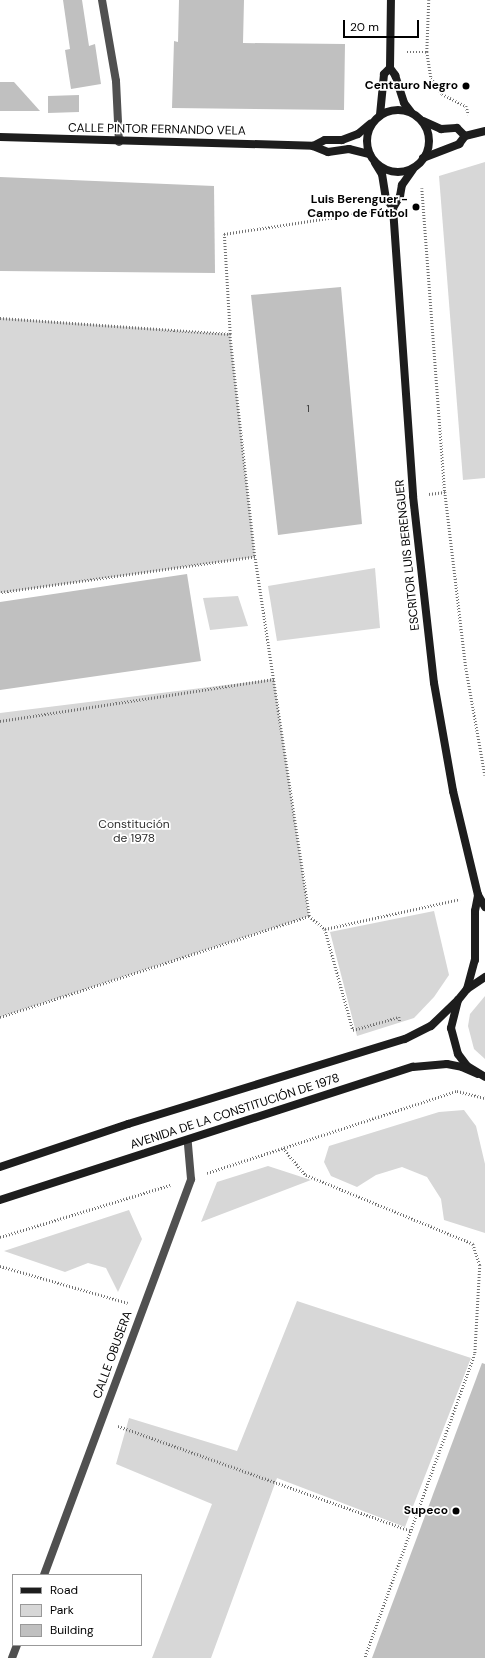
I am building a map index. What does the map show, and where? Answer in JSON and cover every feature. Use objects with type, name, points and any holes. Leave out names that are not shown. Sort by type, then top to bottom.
[{"type":"street","points":[[102,0],[116,81],[119,142]]},
{"type":"street","points":[[391,0],[390,68],[395,75],[404,103],[411,112]]},
{"type":"street","points":[[380,115],[384,74],[390,68]]},
{"type":"street","points":[[416,166],[406,171],[395,172],[375,163],[369,154],[366,143],[372,123],[380,115],[400,109],[411,112],[441,129],[458,128],[465,136]]},
{"type":"street","points":[[393,208],[400,196],[408,175],[423,158],[428,149],[429,138],[420,118]]},
{"type":"street","name":"CALLE PINTOR FERNANDO VELA","points":[[0,138],[313,146],[358,134],[372,123]]},
{"type":"street","points":[[423,158],[459,144],[465,136],[485,131]]},
{"type":"street","name":"CALLE PINTOR FERNANDO VELA","points":[[313,146],[328,152],[349,149],[369,154]]},
{"type":"street","name":"ESCRITOR LUIS BERENGUER","points":[[375,163],[382,174],[386,198],[393,208],[413,496],[434,683],[453,791],[478,895],[485,907]]},
{"type":"street","name":"ESCRITOR LUIS BERENGUER","points":[[467,989],[476,960],[475,911],[478,895]]},
{"type":"street","points":[[467,989],[485,977]]},
{"type":"street","name":"AVENIDA DE LA CONSTITUCIÓN DE 1978","points":[[0,1167],[128,1124],[405,1039],[431,1026],[458,1000],[467,989]]},
{"type":"street","points":[[458,1000],[451,1028],[453,1042],[458,1054],[482,1076]]},
{"type":"street","name":"AVENIDA DE LA CONSTITUCIÓN DE 1978","points":[[0,1200],[188,1141],[413,1066],[447,1064],[462,1066],[482,1076]]},
{"type":"street","name":"CALLE OBUSERA","points":[[44,1574],[191,1179],[188,1141]]},
{"type":"street","points":[[12,1658],[17,1646]]},
{"type":"path","points":[[429,0],[427,52],[431,78],[442,94],[466,106],[476,133]]},
{"type":"path","points":[[421,182],[445,492],[466,668],[485,775]]},
{"type":"path","points":[[393,208],[224,234],[230,334],[255,557],[309,916],[325,929],[353,1030],[399,1017],[405,1039]]},
{"type":"path","points":[[0,318],[230,334]]},
{"type":"path","points":[[0,593],[255,557]]},
{"type":"path","points":[[0,721],[274,679]]},
{"type":"path","points":[[325,929],[478,895]]},
{"type":"path","points":[[0,1017],[309,916]]},
{"type":"path","points":[[0,1237],[191,1179],[458,1091],[485,1098]]},
{"type":"path","points":[[283,1148],[306,1175],[473,1244],[480,1265],[475,1354],[365,1658]]},
{"type":"path","points":[[0,1266],[144,1307]]},
{"type":"path","points":[[102,1420],[411,1532]]},
{"type":"green space","points":[[485,162],[485,478],[463,480],[439,176]]},
{"type":"green space","points":[[0,318],[230,334],[255,557],[0,593]]},
{"type":"green space","points":[[375,568],[380,628],[277,641],[268,586]]},
{"type":"green space","points":[[238,596],[248,626],[210,630],[203,598]]},
{"type":"green space","name":"Constitución de 1978","points":[[274,679],[309,916],[0,1017],[0,713]]},
{"type":"green space","points":[[434,911],[449,975],[434,997],[414,1018],[357,1036],[330,932]]},
{"type":"green space","points":[[485,996],[485,1059],[474,1049],[468,1026],[470,1014]]},
{"type":"green space","points":[[464,1110],[476,1126],[485,1164],[485,1233],[444,1220],[441,1199],[427,1177],[402,1167],[376,1175],[357,1187],[331,1176],[324,1162],[329,1146],[439,1112]]},
{"type":"green space","points":[[268,1166],[311,1180],[201,1222],[217,1182]]},
{"type":"green space","points":[[129,1210],[142,1239],[118,1292],[106,1268],[88,1263],[65,1272],[4,1251]]},
{"type":"green space","points":[[297,1301],[471,1358],[405,1527],[277,1478],[211,1658],[152,1658],[212,1504],[116,1464],[129,1418],[237,1451]]},
{"type":"building","points":[[63,0],[82,0],[89,46],[95,44],[101,84],[71,89],[65,50],[70,49]]},
{"type":"building","points":[[179,0],[244,0],[243,43],[345,44],[344,110],[172,108],[174,41],[178,42]]},
{"type":"building","points":[[0,82],[14,82],[40,111],[0,111]]},
{"type":"building","points":[[79,95],[79,112],[48,113],[48,96]]},
{"type":"building","points":[[0,177],[214,186],[215,273],[0,271]]},
{"type":"building","points":[[341,287],[362,524],[278,535],[251,295]]},
{"type":"building","points":[[187,574],[201,661],[0,690],[0,602]]},
{"type":"building","name":"Supeco","points":[[482,1363],[485,1364],[485,1658],[372,1658]]},
{"type":"place","name":"Centauro Negro","points":[[466,86]]},
{"type":"place","name":"Luis Berenguer - Campo de Fútbol","points":[[416,207]]},
{"type":"place","name":"Supeco","points":[[456,1511]]}]
